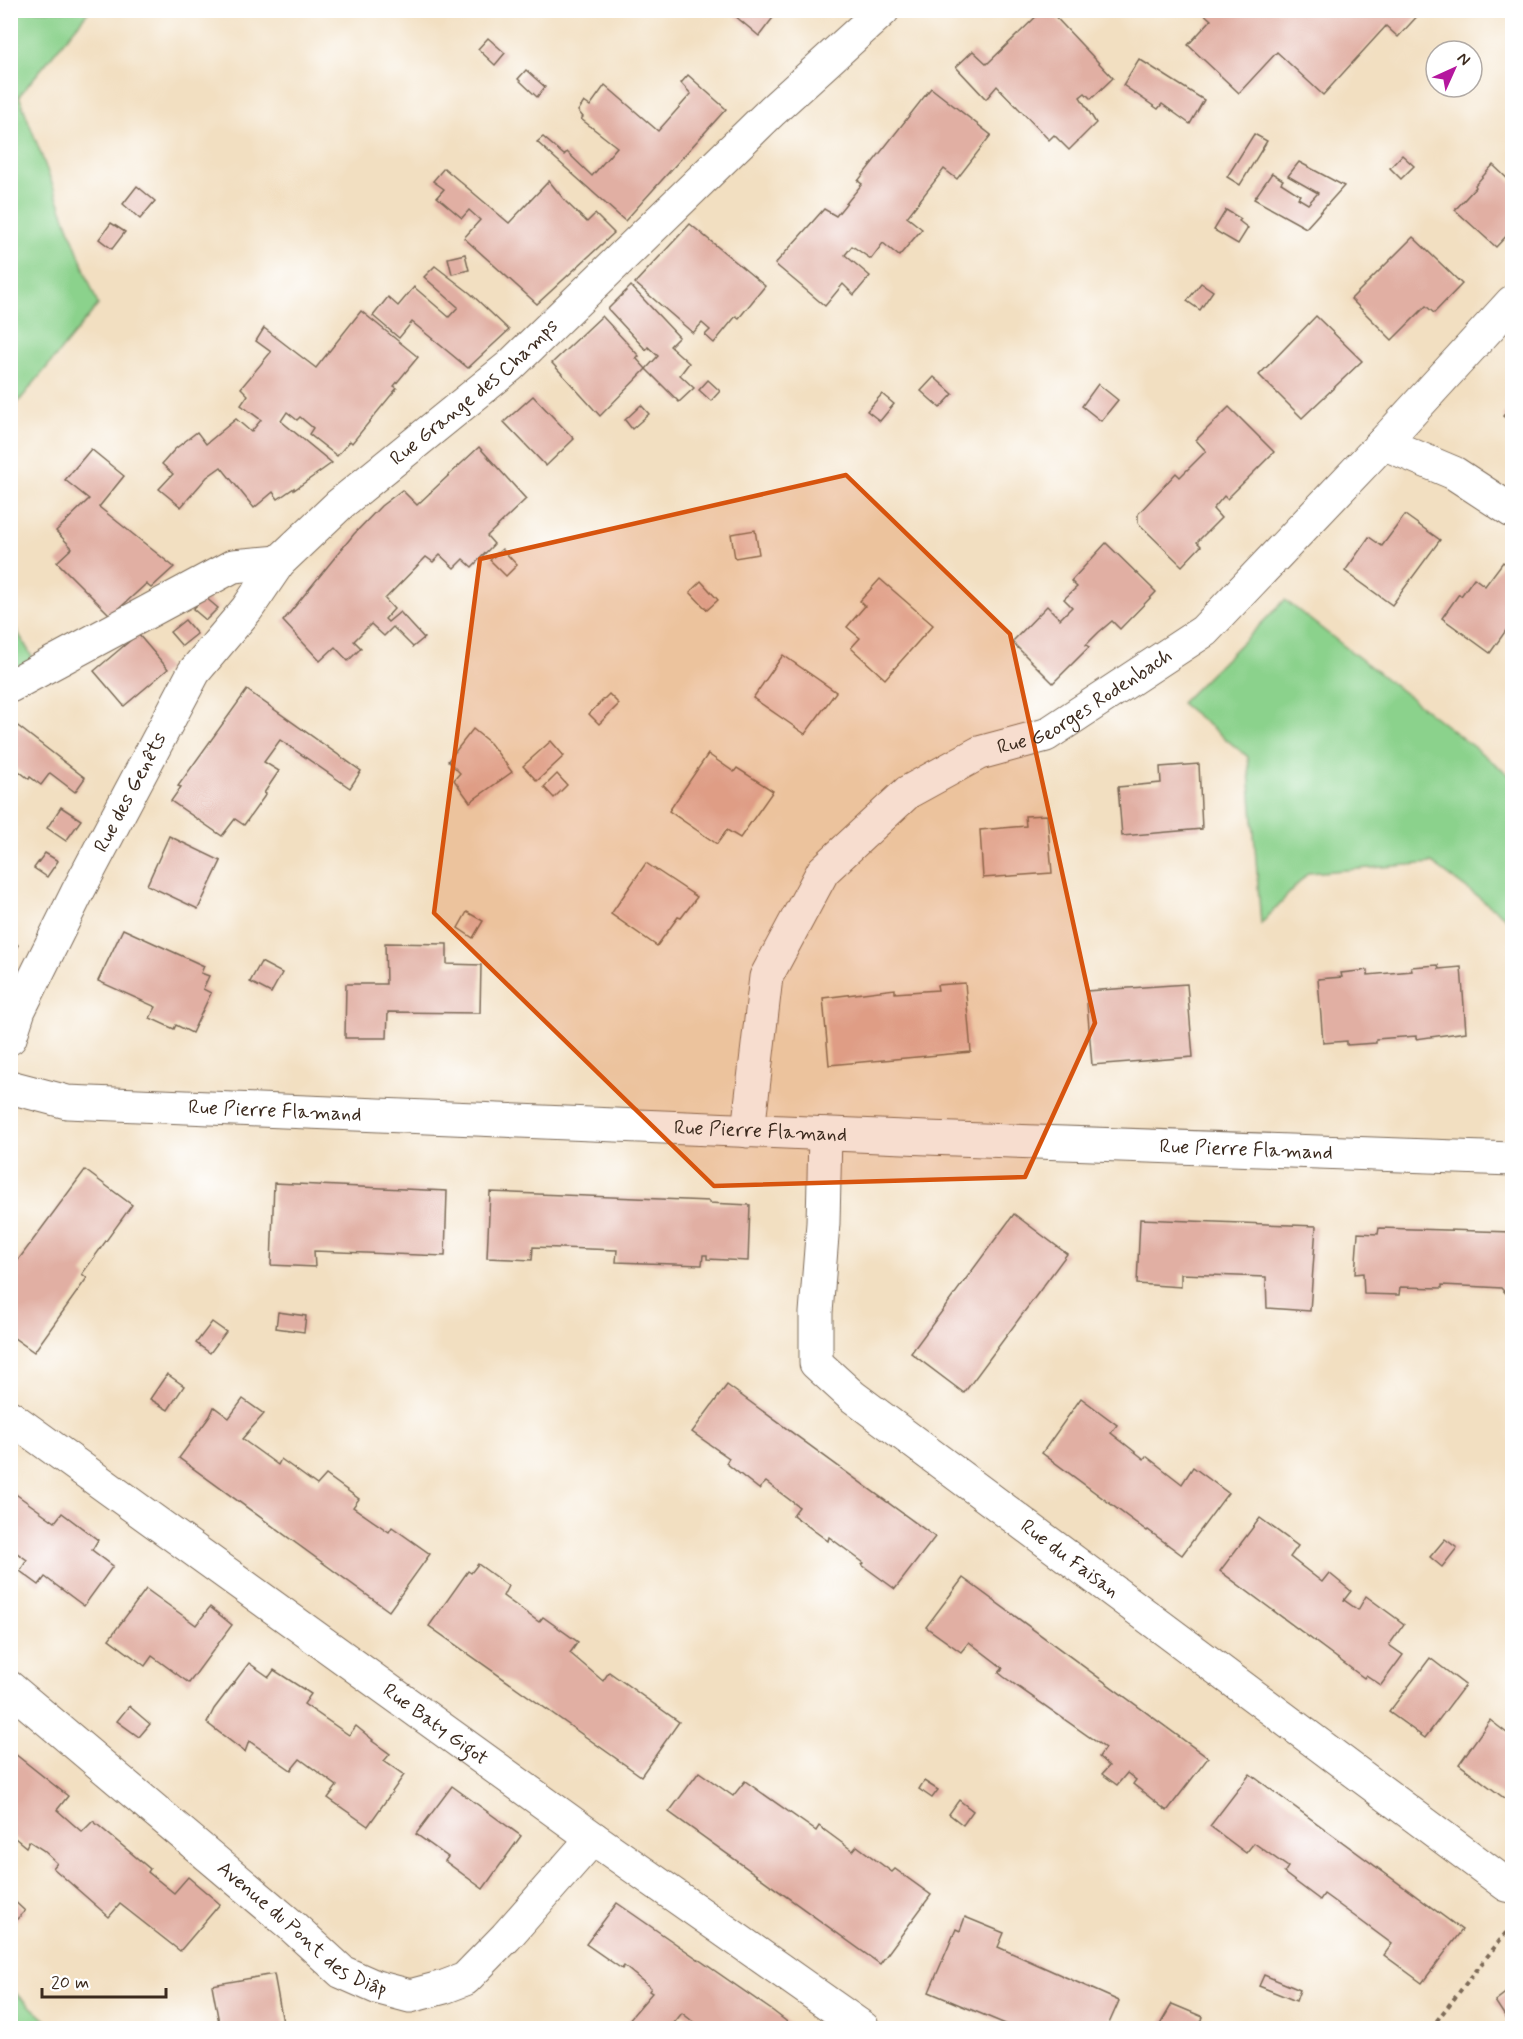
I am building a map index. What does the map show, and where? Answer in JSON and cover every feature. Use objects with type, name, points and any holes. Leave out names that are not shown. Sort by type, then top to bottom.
[{"type":"street","name":"Rue Grange des Champs","points":[[279,561],[340,504],[510,366],[772,111],[882,10]]},
{"type":"street","name":"Rue Georges Rodenbach","points":[[748,1131],[766,977],[823,871],[908,792],[979,753],[1046,735],[1204,631],[1383,443],[1512,302]]},
{"type":"street","points":[[1383,443],[1454,473],[1512,511]]},
{"type":"street","points":[[10,686],[232,566],[279,561]]},
{"type":"street","name":"Rue des Genêts","points":[[10,1038],[20,1010],[77,893],[194,672],[247,609],[279,561]]},
{"type":"street","name":"Rue Pierre Flamand","points":[[10,1087],[67,1102],[748,1131],[1512,1159]]},
{"type":"street","name":"Rue du Faisan","points":[[825,1134],[824,1222],[816,1313],[816,1363],[852,1396],[1507,1885],[1512,1886]]},
{"type":"street","name":"Rue Baty Gigot","points":[[10,1417],[593,1838],[863,2028]]},
{"type":"street","name":"Avenue du Pont des Diâp","points":[[10,1688],[292,1926],[342,1972],[376,1987],[410,1996],[444,1988],[465,1979],[506,1937],[593,1838]]},
{"type":"path","points":[[1431,2028],[1512,1925]]},
{"type":"highlighted area","points":[[846,475],[1010,634],[1095,1023],[1025,1177],[714,1186],[434,913],[480,559]]},
{"type":"green space","points":[[11,10],[89,11],[19,96],[98,305],[11,411]]},
{"type":"green space","points":[[1285,600],[1512,777],[1512,922],[1432,863],[1308,873],[1261,924],[1248,757],[1181,703]]},
{"type":"green space","points":[[10,619],[34,660],[10,672]]},
{"type":"green space","points":[[11,1989],[55,2028],[11,2028]]},
{"type":"building","points":[[728,10],[779,10],[759,36]]},
{"type":"building","points":[[1043,10],[1049,10],[1113,78],[1091,99],[1085,93],[1080,97],[1096,123],[1069,150],[1054,135],[1049,140],[997,86],[986,99],[956,67],[973,51],[987,64]]},
{"type":"building","points":[[1200,10],[1423,10],[1398,37],[1386,26],[1323,95],[1277,52],[1239,93],[1188,45],[1211,20]]},
{"type":"building","points":[[488,38],[505,53],[495,65],[478,49]]},
{"type":"building","points":[[1139,59],[1204,100],[1190,124],[1162,104],[1158,109],[1123,85]]},
{"type":"building","points":[[526,70],[545,87],[537,97],[518,79]]},
{"type":"building","points":[[688,75],[726,109],[625,221],[537,142],[543,137],[564,155],[567,152],[592,176],[617,147],[581,119],[583,117],[578,111],[584,102],[590,106],[605,85],[658,131],[691,94],[681,83]]},
{"type":"building","points":[[931,88],[991,135],[957,179],[944,169],[907,217],[922,229],[899,256],[883,243],[871,259],[852,246],[845,255],[870,276],[854,295],[843,284],[825,306],[775,264],[824,209],[836,216],[862,184],[858,181]]},
{"type":"building","points":[[1254,134],[1267,141],[1240,185],[1227,177]]},
{"type":"building","points":[[1402,155],[1414,166],[1401,179],[1390,168]]},
{"type":"building","points":[[1299,162],[1344,186],[1306,228],[1254,199],[1272,173],[1283,180],[1281,183],[1300,195],[1298,198],[1308,204],[1318,193],[1288,176]]},
{"type":"building","points":[[1493,165],[1512,183],[1512,230],[1496,247],[1455,210]]},
{"type":"building","points":[[444,168],[509,223],[549,181],[566,202],[587,222],[595,214],[614,233],[537,304],[464,238],[480,220],[469,210],[462,218],[437,197],[444,189],[433,181]]},
{"type":"building","points":[[137,186],[155,201],[140,219],[123,204]]},
{"type":"building","points":[[1226,210],[1241,219],[1239,221],[1248,228],[1238,244],[1214,230]]},
{"type":"building","points":[[111,223],[125,232],[112,249],[99,239]]},
{"type":"building","points":[[690,224],[765,286],[739,318],[736,316],[714,343],[705,335],[710,330],[702,323],[693,333],[635,283]]},
{"type":"building","points":[[1413,237],[1462,284],[1434,313],[1426,306],[1392,340],[1351,299]]},
{"type":"building","points":[[465,254],[469,270],[452,274],[448,258]]},
{"type":"building","points":[[435,266],[470,293],[509,330],[468,368],[412,322],[399,338],[373,316],[388,297],[398,306],[414,287],[449,317],[458,307],[424,277]]},
{"type":"building","points":[[1201,283],[1213,291],[1200,310],[1187,301]]},
{"type":"building","points":[[631,286],[679,337],[670,346],[689,363],[680,375],[694,388],[679,402],[646,369],[658,356],[648,347],[646,350],[608,309]]},
{"type":"building","points":[[361,311],[418,357],[394,386],[397,388],[352,443],[350,441],[337,456],[309,434],[313,428],[300,417],[297,420],[287,412],[281,421],[332,463],[294,490],[294,488],[278,499],[273,492],[254,508],[221,467],[207,477],[181,507],[159,489],[173,474],[162,464],[175,449],[197,432],[206,444],[236,419],[251,432],[261,420],[241,405],[248,395],[241,388],[271,352],[256,341],[264,328],[316,368]]},
{"type":"building","points":[[602,316],[639,356],[636,358],[646,369],[600,416],[552,363]]},
{"type":"building","points":[[1316,316],[1362,361],[1302,418],[1259,375]]},
{"type":"building","points":[[934,377],[953,394],[940,408],[921,391]]},
{"type":"building","points":[[708,380],[720,391],[711,401],[699,390]]},
{"type":"building","points":[[1098,384],[1118,400],[1101,421],[1082,406]]},
{"type":"building","points":[[882,394],[894,404],[880,421],[867,411]]},
{"type":"building","points":[[533,396],[574,439],[546,466],[504,422]]},
{"type":"building","points":[[1512,403],[1512,423],[1503,416]]},
{"type":"building","points":[[641,405],[649,414],[632,429],[625,420]]},
{"type":"building","points":[[1229,407],[1274,452],[1227,499],[1224,496],[1213,509],[1221,518],[1197,542],[1201,546],[1182,566],[1138,523],[1138,514],[1176,473],[1180,477],[1206,451],[1196,440]]},
{"type":"building","points":[[479,447],[526,499],[487,536],[494,544],[472,567],[463,559],[454,568],[440,555],[433,562],[426,557],[385,599],[394,609],[385,619],[388,622],[400,612],[424,638],[413,647],[393,627],[384,636],[371,624],[354,641],[361,648],[348,661],[335,647],[320,661],[283,621],[354,534],[381,506],[402,490],[417,505]]},
{"type":"building","points":[[91,449],[124,476],[99,507],[174,567],[151,588],[146,584],[111,616],[57,562],[72,548],[56,531],[89,499],[65,480]]},
{"type":"building","points":[[1405,515],[1440,540],[1392,605],[1345,571],[1369,537],[1382,546]]},
{"type":"building","points":[[755,530],[759,554],[735,558],[731,534]]},
{"type":"building","points":[[1106,543],[1156,592],[1120,629],[1112,621],[1099,632],[1086,645],[1089,647],[1053,683],[1012,642],[1047,606],[1060,619],[1072,607],[1064,599],[1077,587],[1071,581]]},
{"type":"building","points":[[502,549],[517,565],[506,576],[490,560]]},
{"type":"building","points":[[1503,562],[1512,569],[1512,622],[1490,653],[1442,618],[1474,578],[1485,586]]},
{"type":"building","points":[[880,579],[933,625],[885,679],[851,648],[860,638],[847,627],[865,606],[860,601]]},
{"type":"building","points":[[701,581],[718,600],[707,610],[690,592]]},
{"type":"building","points":[[205,597],[218,608],[206,620],[193,609]]},
{"type":"building","points":[[185,620],[197,634],[182,646],[170,632]]},
{"type":"building","points":[[138,634],[168,669],[124,706],[94,671]]},
{"type":"building","points":[[783,655],[836,692],[805,734],[753,698]]},
{"type":"building","points":[[247,690],[361,771],[350,788],[280,740],[264,762],[279,771],[264,793],[266,794],[244,825],[235,819],[222,836],[171,801],[181,787],[178,786]]},
{"type":"building","points":[[609,694],[619,704],[599,724],[589,714]]},
{"type":"building","points":[[10,720],[85,778],[75,792],[50,773],[41,785],[10,764]]},
{"type":"building","points":[[473,729],[490,743],[512,772],[470,802],[454,780],[460,773],[448,761]]},
{"type":"building","points":[[551,741],[564,756],[537,781],[523,766]]},
{"type":"building","points":[[708,754],[734,772],[737,768],[773,791],[740,838],[727,830],[717,844],[669,811]]},
{"type":"building","points":[[1199,764],[1202,829],[1122,836],[1118,787],[1161,783],[1160,767]]},
{"type":"building","points":[[557,774],[567,785],[554,798],[544,787]]},
{"type":"building","points":[[61,807],[81,820],[66,841],[47,828]]},
{"type":"building","points":[[1047,815],[1052,873],[983,878],[980,830],[1026,826],[1025,816]]},
{"type":"building","points":[[169,836],[221,861],[198,909],[147,885]]},
{"type":"building","points":[[45,853],[58,861],[47,877],[34,868]]},
{"type":"building","points":[[646,863],[697,897],[681,918],[678,917],[657,946],[611,914]]},
{"type":"building","points":[[467,912],[483,921],[473,938],[458,928]]},
{"type":"building","points":[[123,929],[204,966],[201,973],[209,976],[203,989],[211,993],[192,1033],[176,1025],[174,1029],[150,1018],[156,1007],[98,981]]},
{"type":"building","points":[[10,936],[18,945],[10,961]]},
{"type":"building","points":[[385,943],[447,944],[447,964],[481,965],[480,1013],[388,1012],[387,1038],[345,1038],[346,984],[386,984]]},
{"type":"building","points":[[261,962],[282,973],[271,993],[250,982]]},
{"type":"building","points":[[1438,965],[1439,969],[1461,967],[1466,1032],[1416,1039],[1416,1036],[1376,1039],[1376,1043],[1347,1045],[1347,1041],[1323,1043],[1318,979],[1342,977],[1341,973],[1368,970],[1368,975],[1412,971],[1411,967]]},
{"type":"building","points":[[965,983],[971,1052],[829,1065],[823,998],[895,989],[895,993],[938,990],[937,985]]},
{"type":"building","points":[[1187,984],[1193,1057],[1092,1065],[1086,991]]},
{"type":"building","points":[[85,1170],[132,1205],[82,1274],[87,1278],[34,1352],[10,1335],[10,1271]]},
{"type":"building","points":[[274,1183],[447,1191],[445,1256],[314,1251],[315,1267],[271,1265]]},
{"type":"building","points":[[490,1192],[709,1201],[709,1203],[750,1205],[748,1261],[707,1259],[707,1255],[703,1255],[702,1265],[616,1262],[617,1250],[533,1247],[532,1260],[487,1258]]},
{"type":"building","points":[[1014,1214],[1067,1254],[964,1393],[911,1353]]},
{"type":"building","points":[[1140,1219],[1316,1226],[1310,1311],[1267,1308],[1266,1277],[1181,1274],[1181,1287],[1137,1284]]},
{"type":"building","points":[[1379,1228],[1512,1232],[1512,1300],[1501,1288],[1442,1285],[1442,1288],[1400,1287],[1399,1295],[1364,1294],[1363,1273],[1355,1274],[1358,1233],[1378,1234]]},
{"type":"building","points":[[278,1312],[306,1316],[304,1332],[276,1328]]},
{"type":"building","points":[[212,1322],[226,1332],[210,1353],[196,1343]]},
{"type":"building","points":[[167,1374],[184,1386],[168,1410],[150,1399]]},
{"type":"building","points":[[727,1385],[935,1537],[895,1589],[829,1537],[828,1541],[793,1515],[799,1507],[766,1482],[759,1489],[726,1463],[729,1458],[692,1432]]},
{"type":"building","points":[[1081,1398],[1117,1425],[1111,1433],[1144,1459],[1146,1456],[1182,1484],[1193,1467],[1228,1493],[1182,1555],[1042,1453]]},
{"type":"building","points":[[243,1399],[264,1414],[242,1439],[278,1465],[281,1459],[317,1485],[326,1475],[359,1499],[353,1507],[389,1532],[392,1527],[430,1554],[389,1611],[179,1458],[214,1407],[229,1418]]},
{"type":"building","points":[[10,1490],[55,1522],[62,1513],[98,1540],[92,1550],[113,1566],[84,1606],[45,1577],[39,1585],[20,1571],[27,1560],[10,1548]]},
{"type":"building","points":[[1260,1518],[1298,1546],[1290,1557],[1322,1582],[1329,1573],[1351,1591],[1344,1600],[1358,1610],[1366,1596],[1404,1624],[1389,1645],[1403,1655],[1381,1685],[1366,1675],[1364,1678],[1220,1571]]},
{"type":"building","points":[[1445,1539],[1457,1548],[1442,1567],[1430,1557]]},
{"type":"building","points":[[478,1564],[508,1586],[503,1596],[539,1622],[543,1617],[578,1642],[570,1653],[603,1681],[609,1672],[679,1722],[641,1776],[429,1626],[468,1571],[471,1573]]},
{"type":"building","points":[[963,1578],[1208,1758],[1167,1811],[1133,1784],[1136,1780],[1127,1773],[1117,1785],[1102,1774],[1109,1766],[1099,1757],[1105,1748],[1004,1677],[999,1673],[1003,1668],[969,1642],[961,1652],[926,1627]]},
{"type":"building","points":[[146,1589],[196,1625],[210,1607],[232,1625],[189,1683],[152,1656],[145,1666],[109,1639]]},
{"type":"building","points":[[1430,1658],[1465,1685],[1425,1738],[1389,1712]]},
{"type":"building","points":[[249,1663],[269,1677],[274,1670],[311,1694],[304,1704],[349,1735],[356,1726],[390,1754],[384,1761],[404,1775],[368,1826],[328,1798],[337,1786],[300,1759],[291,1770],[249,1741],[245,1752],[207,1723],[214,1709]]},
{"type":"building","points":[[129,1706],[150,1724],[139,1737],[117,1721]]},
{"type":"building","points":[[1490,1720],[1512,1737],[1512,1804],[1459,1764]]},
{"type":"building","points":[[10,1750],[68,1796],[57,1810],[82,1832],[93,1821],[150,1869],[148,1872],[174,1893],[188,1877],[220,1904],[180,1951],[120,1904],[109,1917],[53,1868],[57,1863],[43,1850],[29,1841],[26,1847],[10,1834]]},
{"type":"building","points":[[699,1772],[733,1796],[745,1781],[816,1831],[819,1826],[853,1851],[857,1846],[892,1872],[895,1869],[931,1895],[880,1964],[669,1812]]},
{"type":"building","points":[[1250,1774],[1462,1930],[1422,1983],[1384,1955],[1392,1944],[1357,1918],[1324,1894],[1320,1900],[1284,1873],[1288,1867],[1254,1843],[1246,1853],[1210,1826]]},
{"type":"building","points":[[924,1781],[938,1790],[932,1798],[919,1789]]},
{"type":"building","points":[[452,1786],[521,1836],[483,1889],[445,1861],[448,1857],[416,1834]]},
{"type":"building","points":[[959,1800],[973,1811],[963,1825],[949,1814]]},
{"type":"building","points":[[10,1897],[25,1911],[14,1922],[10,1919]]},
{"type":"building","points":[[617,1903],[795,2028],[701,2028],[682,2013],[670,2028],[636,2028],[627,2022],[652,1993],[649,1991],[651,1988],[624,1966],[622,1969],[586,1944]]},
{"type":"building","points":[[965,1917],[1004,1933],[998,1947],[1119,2001],[1107,2028],[1015,2028],[929,1992],[956,1929],[960,1931]]},
{"type":"building","points":[[274,1974],[284,2028],[220,2028],[212,1985]]},
{"type":"building","points":[[1264,1975],[1300,1990],[1296,2001],[1259,1986]]},
{"type":"building","points":[[1512,1988],[1512,2027],[1495,2001]]},
{"type":"building","points":[[1172,2004],[1203,2017],[1199,2028],[1158,2028]]}]
